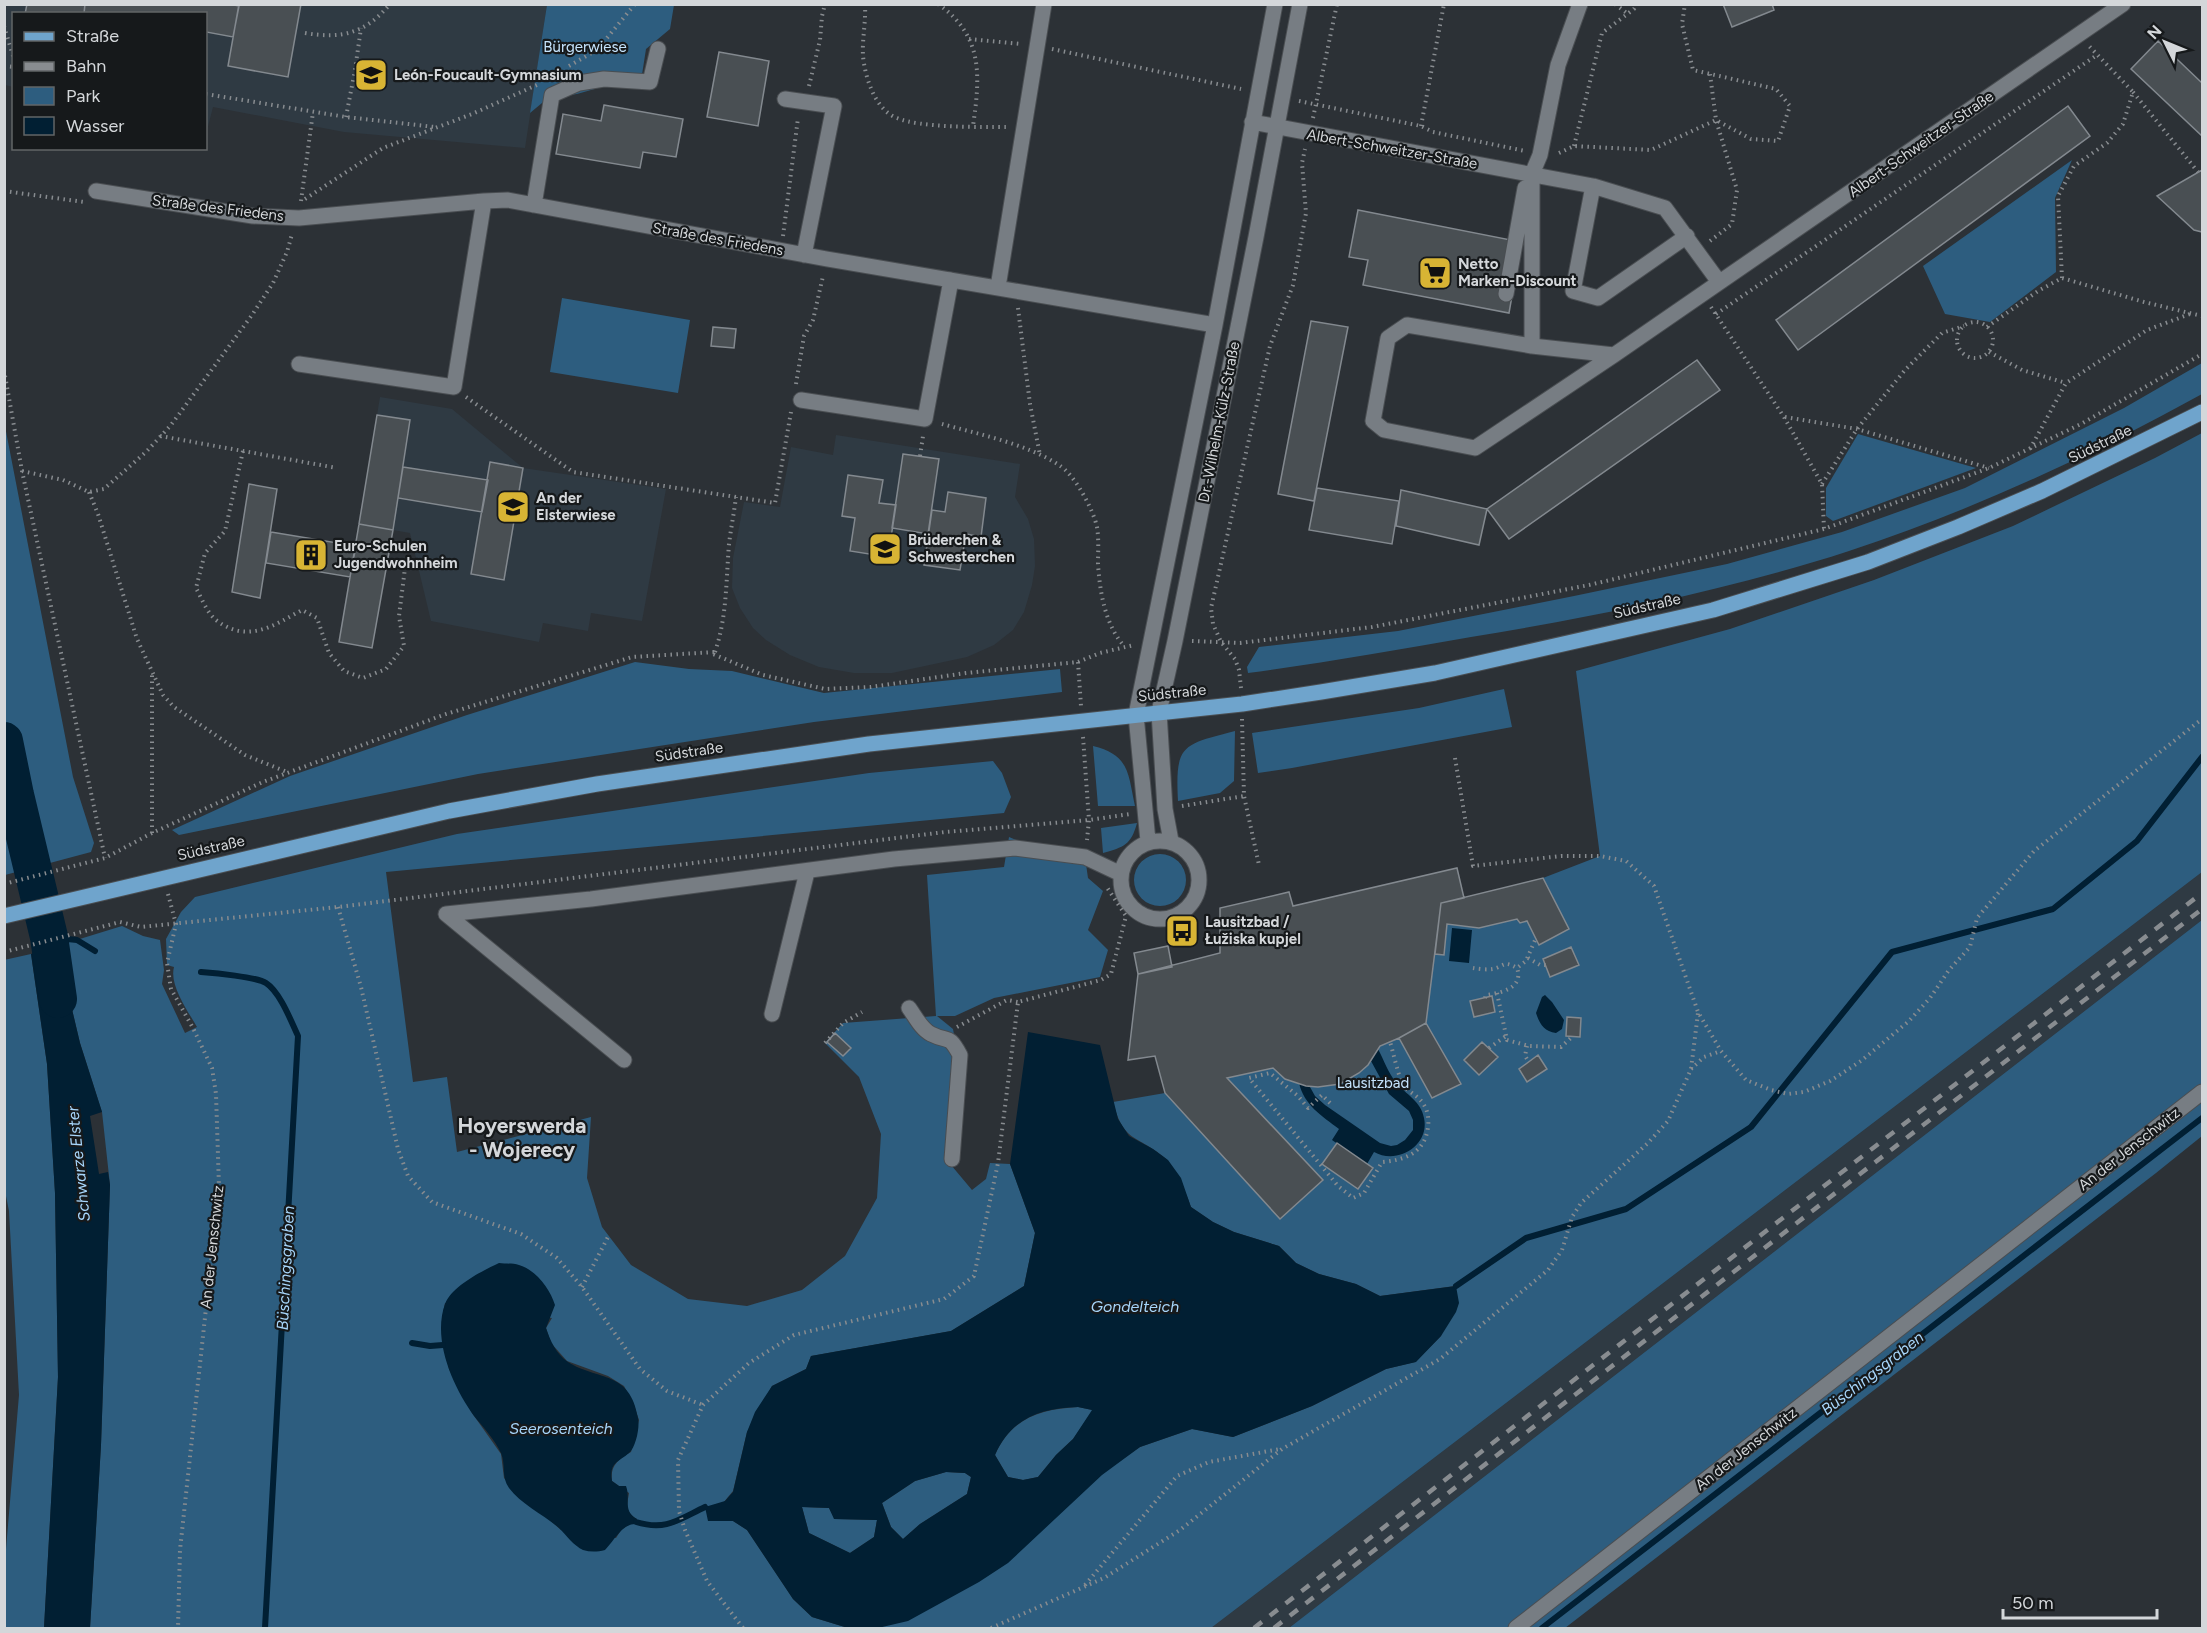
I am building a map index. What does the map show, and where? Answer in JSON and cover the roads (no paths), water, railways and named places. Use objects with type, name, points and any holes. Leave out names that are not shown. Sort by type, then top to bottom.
[{"type":"main road","name":"Südstraße","points":[[4,916],[449,811],[597,784],[869,744],[1242,704],[1435,673],[1713,610],[1868,562],[1958,527],[2042,491],[2202,412]]},
{"type":"street","points":[[998,287],[1044,4]]},
{"type":"street","name":"Dr.-Wilhelm-Külz-Straße","points":[[1148,842],[1136,715],[1215,325],[1275,4]]},
{"type":"street","name":"Dr.-Wilhelm-Külz-Straße","points":[[1171,841],[1165,809],[1159,712],[1182,606],[1300,4]]},
{"type":"street","points":[[1506,294],[1525,188],[1534,166],[1557,65],[1580,4]]},
{"type":"street","name":"Albert-Schweitzer-Straße","points":[[1614,355],[1532,346],[1407,326],[1388,338],[1373,420],[1384,430],[1475,448],[1614,355],[2123,4]]},
{"type":"street","points":[[534,205],[552,95],[579,83],[604,79],[650,82],[658,49]]},
{"type":"street","points":[[785,99],[834,106],[804,255]]},
{"type":"street","name":"Albert-Schweitzer-Straße","points":[[1252,122],[1309,134],[1534,166],[1665,208],[1719,282]]},
{"type":"street","points":[[1532,346],[1534,166]]},
{"type":"street","points":[[1593,186],[1573,291],[1598,298],[1687,236]]},
{"type":"street","name":"Straße des Friedens","points":[[96,191],[242,214],[298,218],[508,200],[804,255],[1215,325]]},
{"type":"street","points":[[299,364],[454,387],[484,201]]},
{"type":"street","points":[[796,400],[926,419],[951,280]]},
{"type":"street","points":[[1171,841],[1185,848],[1196,861],[1200,879],[1195,900],[1186,910],[1173,917],[1153,919],[1139,913],[1127,901],[1122,889],[1121,874],[1125,862],[1135,849],[1148,842],[1171,841]]},
{"type":"street","points":[[624,1060],[447,914],[591,899],[945,853],[1015,848],[1085,857],[1121,874]]},
{"type":"street","points":[[772,1014],[807,872]]},
{"type":"street","points":[[909,1008],[921,1026],[930,1034],[946,1037],[954,1043],[960,1055],[952,1159]]},
{"type":"street","name":"An der Jenschwitz","points":[[1516,1629],[2202,1092]]},
{"type":"water","points":[[1452,928],[1472,930],[1469,963],[1449,961]]},
{"type":"water","points":[[57,946],[80,1043],[102,1112],[90,1116],[99,1174],[108,1172],[110,1185],[101,1445],[90,1628],[44,1628],[58,1377],[55,1193],[47,1064],[31,954]]},
{"type":"water","points":[[1545,995],[1564,1020],[1562,1029],[1556,1033],[1543,1027],[1536,1013]]},
{"type":"water","name":"Gondelteich","points":[[1028,1032],[1100,1045],[1118,1119],[1129,1136],[1168,1160],[1181,1178],[1191,1207],[1213,1222],[1234,1232],[1279,1246],[1296,1263],[1319,1274],[1356,1284],[1380,1296],[1456,1286],[1459,1303],[1441,1336],[1416,1362],[1386,1369],[1312,1406],[1233,1437],[1192,1429],[1140,1447],[1102,1475],[1008,1563],[979,1582],[908,1621],[878,1628],[848,1628],[812,1617],[793,1599],[747,1530],[733,1521],[708,1521],[705,1507],[725,1501],[733,1492],[747,1432],[755,1412],[772,1386],[806,1369],[811,1356],[951,1331],[1024,1286],[1035,1233],[1010,1164]],"holes":[[[1078,1407],[1092,1410],[1073,1439],[1038,1477],[1023,1480],[1008,1477],[995,1455],[1010,1432],[1019,1424],[1040,1413]],[[946,1472],[965,1473],[971,1477],[967,1494],[920,1524],[903,1539],[891,1527],[882,1503],[915,1481]],[[802,1507],[829,1508],[834,1519],[877,1520],[874,1537],[850,1553],[809,1533]]]},
{"type":"water","points":[[1378,1049],[1393,1078],[1420,1107],[1425,1128],[1422,1137],[1410,1150],[1392,1156],[1374,1152],[1367,1164],[1332,1140],[1339,1129],[1309,1104],[1299,1083],[1310,1087],[1315,1096],[1325,1105],[1380,1143],[1397,1145],[1405,1140],[1413,1130],[1413,1120],[1409,1111],[1389,1094],[1371,1061]]},
{"type":"water","name":"Seerosenteich","points":[[499,1263],[525,1267],[537,1276],[550,1293],[555,1305],[546,1328],[560,1355],[579,1368],[620,1384],[634,1403],[638,1422],[635,1442],[629,1453],[615,1464],[611,1475],[612,1481],[619,1486],[626,1486],[628,1508],[632,1516],[637,1519],[635,1524],[622,1530],[605,1550],[583,1550],[559,1528],[514,1494],[505,1480],[502,1457],[498,1448],[466,1404],[452,1377],[441,1333],[445,1304],[461,1285]]},
{"type":"waterway","name":"Schwarze Elster","points":[[4,741],[49,937],[58,999]]},
{"type":"waterway","points":[[1456,1286],[1526,1238],[1626,1209],[1751,1127],[1892,952],[2053,909],[2137,841],[2202,757]]},
{"type":"waterway","name":"Büschingsgraben","points":[[49,937],[77,940],[95,951]]},
{"type":"waterway","name":"Büschingsgraben","points":[[201,972],[245,977],[266,983],[280,1000],[298,1036],[265,1628]]},
{"type":"waterway","name":"Büschingsgraben","points":[[1542,1628],[2202,1118]]},
{"type":"waterway","points":[[412,1343],[430,1346],[443,1345]]},
{"type":"waterway","points":[[636,1522],[664,1525],[705,1507]]},
{"type":"railway","points":[[1254,1628],[2202,893]]},
{"type":"railway","points":[[1274,1628],[2202,909]]},
{"type":"place","name":"León-Foucault-Gymnasium","points":[[371,75]]},
{"type":"place","name":"Netto Marken-Discount","points":[[1435,273]]},
{"type":"place","name":"An der Elsterwiese","points":[[513,507]]},
{"type":"place","name":"Brüderchen & Schwesterchen","points":[[885,549]]},
{"type":"place","name":"Euro-Schulen Jugendwohnheim","points":[[311,555]]},
{"type":"place","name":"Lausitzbad / Łužiska kupjel","points":[[1182,931]]},
{"type":"district","name":"Hoyerswerda - Wojerecy","points":[[522,1138]]},
{"type":"park label","name":"Bürgerwiese","points":[[585,47]]},
{"type":"park label","name":"Lausitzbad","points":[[1373,1083]]}]
